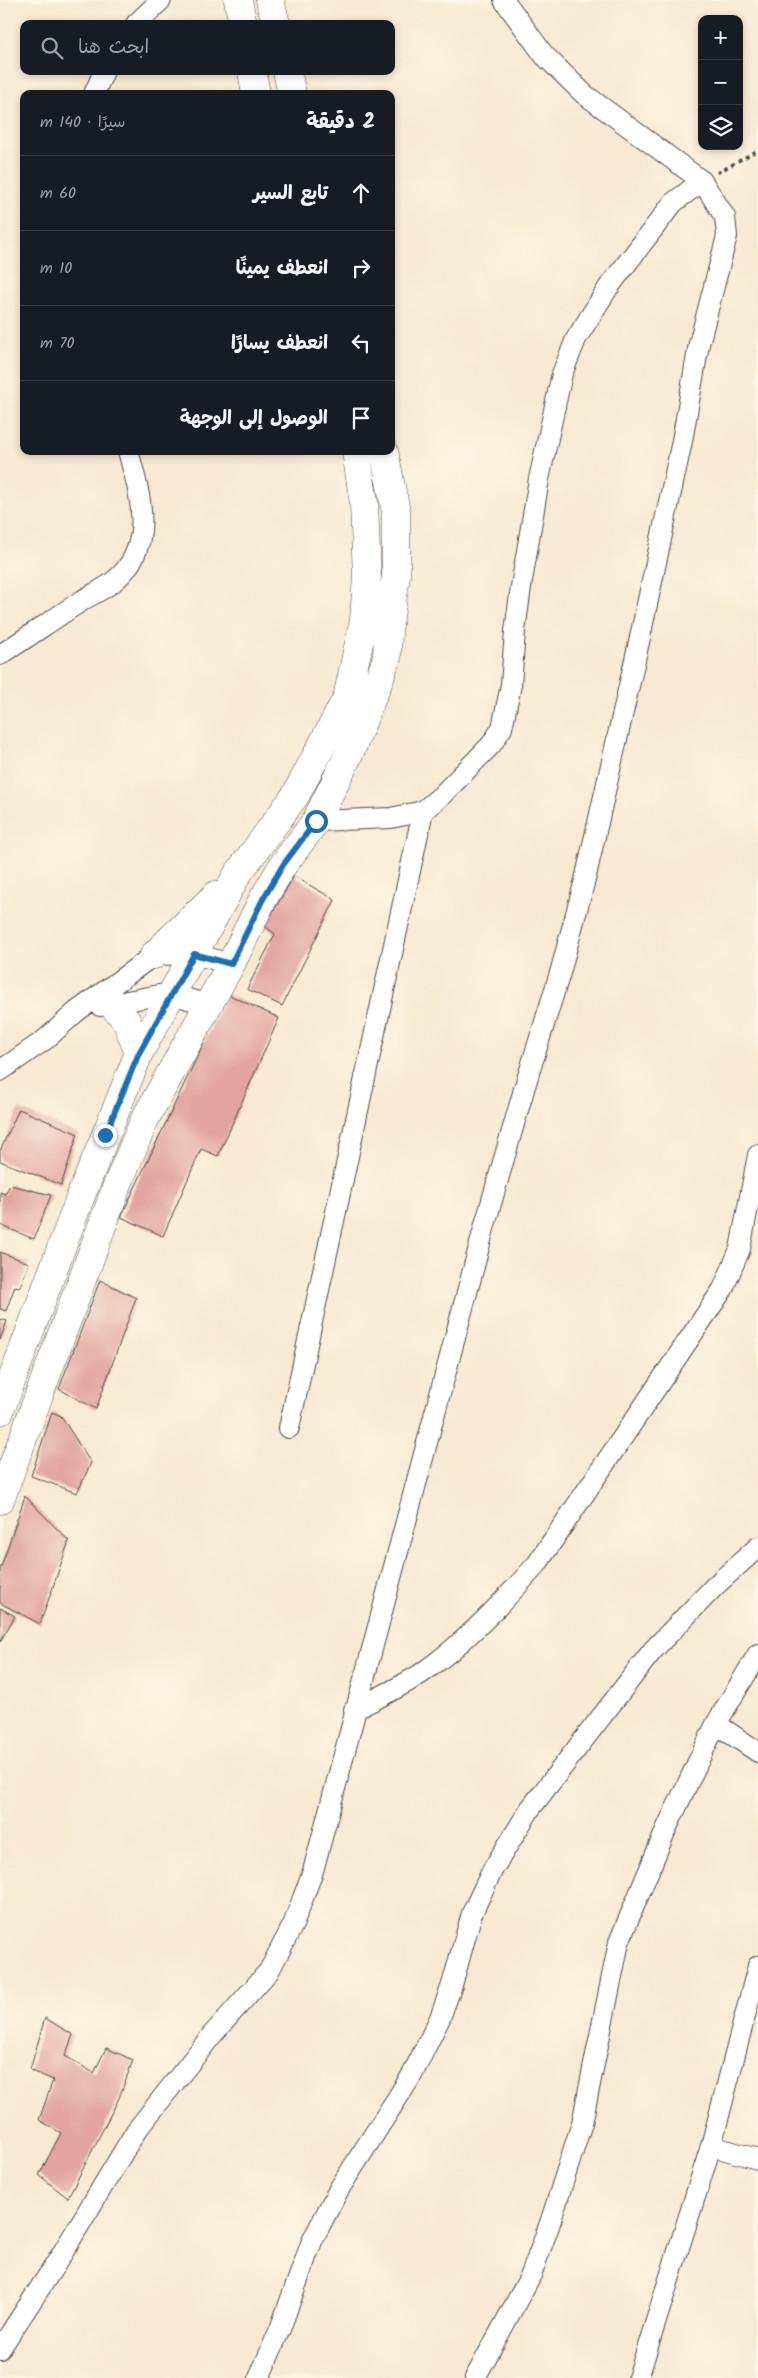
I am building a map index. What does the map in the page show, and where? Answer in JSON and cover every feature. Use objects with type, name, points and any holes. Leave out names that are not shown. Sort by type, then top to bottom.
[{"type":"main road","points":[[238,0],[242,20]]},
{"type":"main road","points":[[270,0],[275,20]]},
{"type":"main road","points":[[253,75],[255,90]]},
{"type":"main road","points":[[288,75],[291,90]]},
{"type":"main road","points":[[0,1411],[80,1198],[139,1053],[170,993],[194,954],[237,875],[295,796],[347,698],[364,620],[367,577],[364,504],[357,455]]},
{"type":"main road","points":[[0,1500],[117,1186],[145,1119],[231,964],[263,899],[283,865],[316,821],[353,745],[387,657],[388,631],[396,575],[396,512],[385,455]]},
{"type":"main road","points":[[154,955],[237,875]]},
{"type":"main road","points":[[111,1003],[126,1020],[139,1053]]},
{"type":"street","points":[[140,20],[161,0]]},
{"type":"street","points":[[0,2349],[57,2262],[136,2131],[212,2035],[269,1970],[293,1925],[313,1870],[338,1784],[354,1710],[486,1221],[560,973],[616,752],[682,441],[700,344],[727,236],[724,217],[702,181],[584,94],[544,55],[504,0]]},
{"type":"street","points":[[96,90],[102,75]]},
{"type":"street","points":[[316,821],[391,818],[423,811],[491,745],[502,728],[512,685],[515,631],[539,479],[562,374],[576,339],[608,288],[673,204],[702,181]]},
{"type":"street","points":[[0,655],[113,582],[130,564],[139,546],[143,525],[141,501],[129,455]]},
{"type":"street","points":[[289,1428],[423,811]]},
{"type":"street","points":[[0,1071],[46,1039],[76,1012],[154,955],[194,954],[231,964]]},
{"type":"street","points":[[76,1012],[111,1003],[170,993],[207,1005]]},
{"type":"street","points":[[354,1710],[421,1673],[448,1653],[504,1601],[537,1564],[723,1290],[740,1249],[758,1155]]},
{"type":"street","points":[[259,2378],[280,2329],[312,2241],[339,2189],[412,2076],[440,2018],[452,1985],[472,1913],[493,1869],[530,1809],[652,1650],[716,1585],[758,1547]]},
{"type":"street","points":[[477,2377],[531,2275],[550,2223],[582,2122],[619,1942],[668,1825],[716,1724],[758,1654]]},
{"type":"street","points":[[716,1724],[758,1752]]},
{"type":"street","points":[[638,2378],[711,2146],[758,1966]]},
{"type":"street","points":[[711,2146],[758,2159]]},
{"type":"path","points":[[702,181],[758,150]]},
{"type":"building","points":[[294,876],[335,900],[282,1006],[247,989],[275,934],[265,926]]},
{"type":"building","points":[[227,994],[279,1018],[218,1156],[201,1149],[163,1236],[121,1217]]},
{"type":"building","points":[[19,1109],[78,1134],[61,1185],[0,1161],[0,1151]]},
{"type":"building","points":[[10,1185],[51,1195],[34,1239],[0,1225],[0,1192],[5,1194]]},
{"type":"building","points":[[0,1252],[29,1263],[20,1287],[15,1286],[6,1311],[0,1309]]},
{"type":"building","points":[[100,1280],[136,1298],[96,1409],[59,1389]]},
{"type":"building","points":[[0,1319],[7,1321],[0,1340]]},
{"type":"building","points":[[52,1412],[61,1416],[91,1463],[77,1493],[31,1476]]},
{"type":"building","points":[[25,1496],[69,1541],[40,1624],[0,1603],[0,1570]]},
{"type":"building","points":[[0,1608],[15,1616],[0,1642]]},
{"type":"building","points":[[45,2018],[73,2035],[65,2056],[94,2073],[106,2048],[133,2060],[119,2098],[68,2198],[39,2175],[61,2133],[39,2120],[53,2080],[30,2070]]},
{"type":"route","points":[[105,1135],[139,1053],[170,993],[194,954],[231,964],[263,899],[283,865],[316,821]]}]
